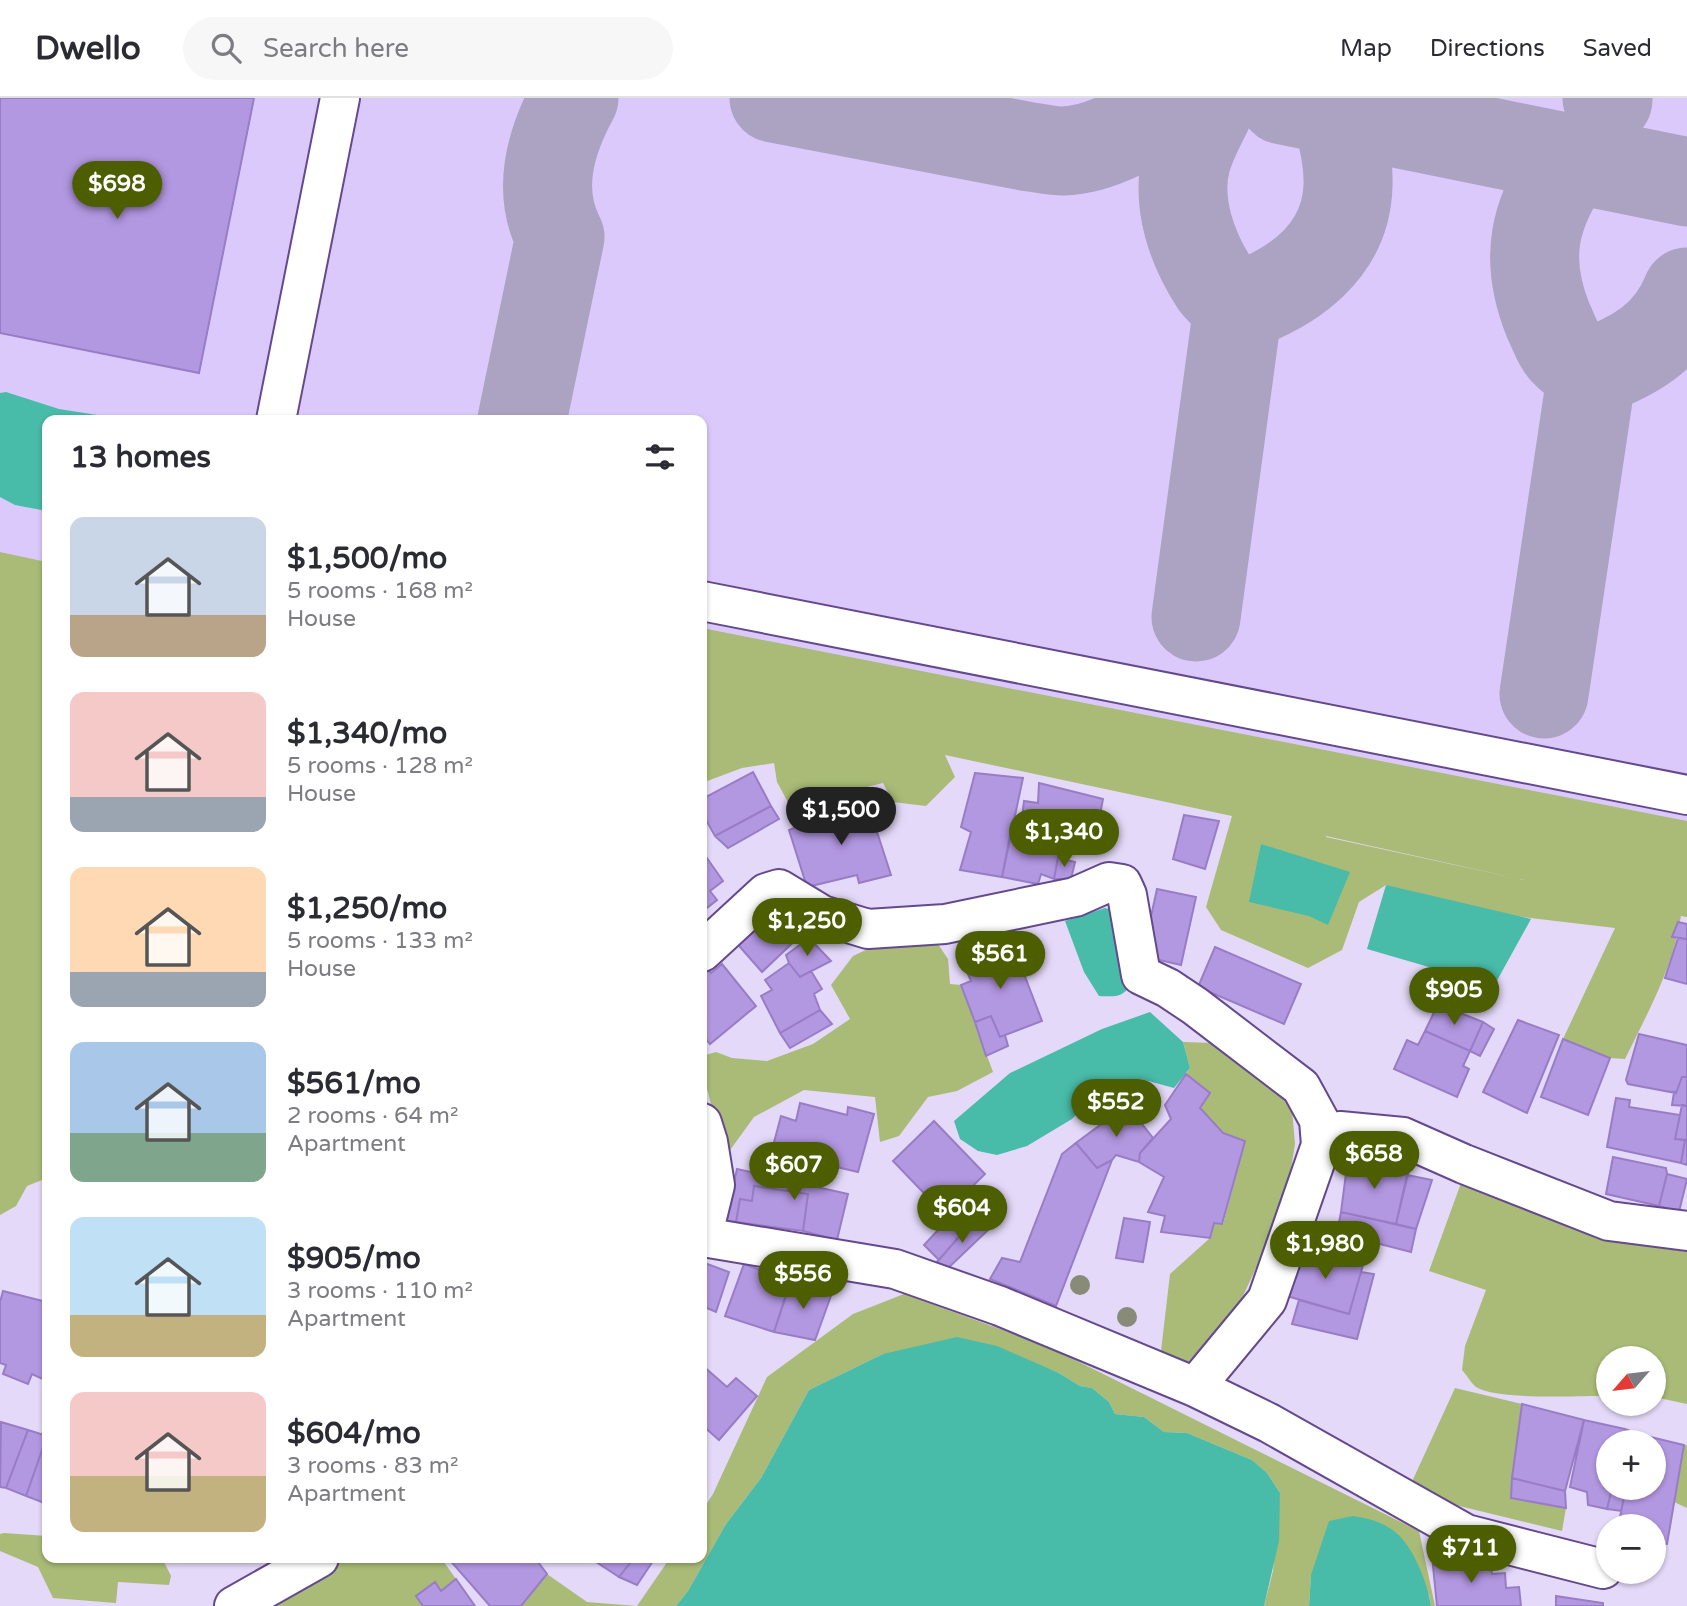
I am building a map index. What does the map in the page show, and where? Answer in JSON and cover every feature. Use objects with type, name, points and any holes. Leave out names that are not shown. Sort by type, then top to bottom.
[{"type":"street","points":[[277,415],[340,98]]},
{"type":"street","points":[[707,602],[1687,794]]},
{"type":"street","points":[[707,947],[766,893],[779,889],[822,915],[867,929],[945,924],[1075,898],[1109,882],[1122,884],[1127,895],[1141,975],[1168,988],[1195,1006],[1301,1087],[1319,1120],[1321,1145],[1267,1300],[1195,1387]]},
{"type":"street","points":[[1321,1145],[1340,1131],[1403,1137],[1609,1221],[1687,1231]]},
{"type":"street","points":[[707,1139],[715,1185],[707,1218]]},
{"type":"street","points":[[707,1239],[895,1269],[1000,1306],[1195,1387],[1269,1423],[1466,1534],[1596,1567]]},
{"type":"street","points":[[234,1606],[310,1563]]},
{"type":"shaded area","points":[[0,98],[1687,98],[1687,917],[1420,855],[707,704],[707,415],[42,415],[42,561],[0,552]]},
{"type":"shaded area","points":[[6,392],[59,409],[97,415],[42,415],[42,510],[15,505],[0,497],[0,393]]},
{"type":"shaded area","points":[[0,552],[42,561],[42,1180],[27,1186],[16,1206],[0,1215]]},
{"type":"shaded area","points":[[707,629],[1687,821],[1687,917],[1681,916],[1666,972],[1625,1059],[1610,1058],[1563,1039],[1615,928],[1456,909],[1386,885],[1359,902],[1342,950],[1308,968],[1221,930],[1206,907],[1232,816],[945,755],[955,777],[926,806],[893,802],[883,783],[790,806],[777,782],[774,763],[742,768],[707,781]],"holes":[[[1326,836],[1524,880],[1326,837]]]},
{"type":"shaded area","points":[[1261,844],[1350,872],[1328,925],[1309,916],[1249,902]]},
{"type":"shaded area","points":[[1386,885],[1531,919],[1494,986],[1367,949]]},
{"type":"shaded area","points":[[1105,908],[1115,911],[1135,979],[1120,995],[1099,996],[1084,972],[1065,921]]},
{"type":"shaded area","points":[[889,939],[936,941],[948,959],[950,984],[961,985],[993,1072],[957,1091],[928,1097],[899,1136],[880,1142],[875,1097],[804,1090],[754,1117],[725,1157],[707,1089],[707,1055],[716,1052],[732,1058],[767,1061],[813,1044],[850,1019],[831,985],[853,956]]},
{"type":"shaded area","points":[[1150,1012],[1183,1042],[1190,1068],[1174,1088],[1141,1079],[1105,1085],[1072,1119],[1027,1146],[997,1155],[978,1151],[960,1139],[954,1121],[1010,1073],[1102,1029]]},
{"type":"shaded area","points":[[1183,1042],[1214,1043],[1271,1080],[1292,1110],[1295,1144],[1285,1206],[1235,1313],[1187,1363],[1161,1351],[1170,1274],[1210,1238],[1214,1223],[1223,1224],[1245,1142],[1223,1133],[1200,1108],[1210,1093],[1186,1074],[1190,1068]]},
{"type":"shaded area","points":[[1461,1183],[1613,1241],[1687,1252],[1687,1404],[1666,1400],[1666,1346],[1596,1346],[1596,1396],[1520,1396],[1476,1387],[1462,1370],[1465,1346],[1486,1290],[1429,1271]]},
{"type":"shaded area","points":[[904,1294],[1047,1346],[1419,1531],[1435,1606],[1431,1606],[1429,1594],[1311,1575],[1309,1606],[1264,1606],[1273,1571],[1280,1493],[1267,1473],[1252,1460],[1187,1433],[1164,1432],[1144,1417],[1115,1414],[1109,1402],[1092,1388],[1080,1386],[1059,1373],[1034,1363],[883,1354],[809,1390],[761,1478],[726,1524],[707,1558],[707,1503],[767,1377],[853,1314]]},
{"type":"shaded area","points":[[957,1337],[997,1346],[1059,1373],[1080,1386],[1092,1388],[1109,1402],[1115,1414],[1144,1417],[1164,1432],[1187,1433],[1252,1460],[1267,1473],[1280,1493],[1279,1541],[1264,1606],[676,1606],[704,1563],[707,1563],[707,1558],[726,1524],[761,1478],[809,1390],[883,1354]]},
{"type":"shaded area","points":[[1455,1388],[1522,1404],[1511,1497],[1566,1508],[1562,1531],[1414,1495],[1410,1486]]},
{"type":"shaded area","points":[[1684,1445],[1687,1445],[1687,1508],[1674,1502]]},
{"type":"shaded area","points":[[1353,1516],[1380,1523],[1401,1537],[1418,1566],[1431,1606],[1309,1606],[1311,1575],[1329,1521]]},
{"type":"shaded area","points":[[0,1534],[42,1536],[42,1563],[164,1563],[171,1576],[169,1585],[118,1582],[116,1603],[53,1598],[38,1567],[0,1551]]},
{"type":"shaded area","points":[[328,1563],[445,1563],[456,1579],[441,1591],[416,1596],[423,1606],[270,1606]]},
{"type":"shaded area","points":[[667,1563],[704,1563],[688,1591],[676,1606],[637,1606]]},
{"type":"shaded area","points":[[547,1574],[587,1602],[637,1606],[521,1606]]},
{"type":"building","points":[[0,98],[254,98],[199,373],[0,333]]},
{"type":"building","points":[[753,772],[771,806],[715,836],[707,822],[707,796]]},
{"type":"building","points":[[975,773],[1023,778],[1002,877],[960,870],[971,832],[961,827]]},
{"type":"building","points":[[1039,783],[1103,799],[1094,846],[1020,834],[1024,801],[1038,803]]},
{"type":"building","points":[[866,798],[891,875],[859,883],[857,875],[807,887],[789,830]]},
{"type":"building","points":[[771,806],[779,819],[728,848],[715,836]]},
{"type":"building","points":[[1184,815],[1219,821],[1205,869],[1173,859]]},
{"type":"building","points":[[1013,820],[1021,823],[1020,834],[1061,841],[1054,879],[1041,874],[1038,884],[1002,877]]},
{"type":"building","points":[[707,858],[723,881],[710,891],[717,900],[707,908]]},
{"type":"building","points":[[1058,858],[1075,862],[1071,879],[1054,879]]},
{"type":"building","points":[[1157,889],[1196,897],[1181,965],[1155,959],[1150,921]]},
{"type":"building","points":[[772,904],[804,932],[762,972],[733,939]]},
{"type":"building","points":[[1678,922],[1687,924],[1687,939],[1672,937]]},
{"type":"building","points":[[809,938],[831,961],[800,977],[786,955]]},
{"type":"building","points":[[1678,938],[1687,939],[1687,984],[1665,978]]},
{"type":"building","points":[[993,941],[1000,960],[1016,953],[1042,1021],[1000,1037],[991,1016],[975,1022],[961,985],[971,981],[965,967],[976,963],[971,950]]},
{"type":"building","points":[[1215,947],[1301,984],[1284,1024],[1198,987]]},
{"type":"building","points":[[789,963],[800,977],[811,971],[822,989],[814,994],[820,1010],[780,1033],[761,996],[772,990],[765,980]]},
{"type":"building","points":[[722,964],[756,1006],[710,1044],[707,1040],[707,968],[711,973]]},
{"type":"building","points":[[1438,1004],[1483,1022],[1470,1051],[1425,1031]]},
{"type":"building","points":[[820,1010],[832,1024],[790,1048],[780,1033]]},
{"type":"building","points":[[991,1016],[1000,1037],[1005,1035],[1008,1046],[986,1056],[975,1022]]},
{"type":"building","points":[[1518,1020],[1559,1035],[1527,1113],[1483,1092]]},
{"type":"building","points":[[1483,1022],[1494,1029],[1480,1056],[1470,1051]]},
{"type":"building","points":[[1425,1031],[1470,1051],[1463,1066],[1469,1069],[1457,1097],[1394,1069],[1407,1040],[1418,1045]]},
{"type":"building","points":[[1639,1034],[1687,1045],[1687,1077],[1682,1077],[1676,1093],[1628,1084],[1626,1080]]},
{"type":"building","points":[[1563,1039],[1610,1058],[1588,1115],[1541,1097]]},
{"type":"building","points":[[1186,1074],[1210,1093],[1200,1108],[1223,1133],[1245,1141],[1222,1224],[1214,1223],[1210,1238],[1161,1232],[1165,1216],[1148,1212],[1164,1177],[1139,1162],[1140,1153],[1171,1119],[1165,1105]]},
{"type":"building","points":[[1682,1077],[1687,1077],[1687,1106],[1672,1105],[1674,1092],[1676,1093]]},
{"type":"building","points":[[1616,1098],[1630,1100],[1629,1107],[1680,1115],[1675,1139],[1685,1140],[1681,1163],[1607,1147]]},
{"type":"building","points":[[800,1103],[847,1115],[848,1107],[874,1114],[858,1172],[807,1160],[803,1175],[782,1170],[788,1151],[773,1146],[781,1116],[796,1121]]},
{"type":"building","points":[[1127,1105],[1153,1138],[1140,1153],[1139,1162],[1116,1155],[1097,1168],[1076,1143]]},
{"type":"building","points":[[1682,1105],[1687,1106],[1687,1140],[1675,1139]]},
{"type":"building","points":[[934,1121],[985,1174],[944,1214],[893,1161]]},
{"type":"building","points":[[1687,1140],[1687,1165],[1681,1163]]},
{"type":"building","points":[[1076,1143],[1097,1168],[1112,1160],[1056,1306],[990,1279],[1002,1258],[1020,1262],[1062,1154]]},
{"type":"building","points":[[1613,1157],[1666,1168],[1659,1206],[1606,1194]]},
{"type":"building","points":[[1348,1158],[1409,1170],[1396,1224],[1341,1212]]},
{"type":"building","points":[[737,1169],[848,1194],[837,1240],[803,1231],[808,1194],[754,1186],[752,1201],[740,1199],[736,1222],[725,1221]]},
{"type":"building","points":[[1667,1174],[1687,1179],[1679,1212],[1659,1206]]},
{"type":"building","points":[[1407,1175],[1432,1180],[1416,1229],[1396,1224]]},
{"type":"building","points":[[754,1186],[808,1194],[803,1231],[736,1222],[740,1199],[752,1201]]},
{"type":"building","points":[[1341,1212],[1416,1229],[1411,1252],[1337,1233]]},
{"type":"building","points":[[953,1214],[968,1226],[939,1260],[924,1245]]},
{"type":"building","points":[[976,1218],[988,1230],[944,1272],[935,1264]]},
{"type":"building","points":[[1124,1218],[1150,1222],[1143,1262],[1116,1258]]},
{"type":"building","points":[[1302,1247],[1363,1265],[1349,1314],[1287,1296]]},
{"type":"building","points":[[767,1260],[794,1269],[774,1332],[725,1316],[744,1264],[763,1271]]},
{"type":"building","points":[[707,1264],[729,1272],[716,1312],[707,1308]]},
{"type":"building","points":[[1361,1272],[1374,1274],[1357,1339],[1292,1324],[1299,1300],[1349,1314]]},
{"type":"building","points":[[791,1281],[832,1293],[815,1340],[774,1332]]},
{"type":"building","points":[[3,1291],[42,1301],[42,1379],[32,1374],[28,1384],[3,1374],[6,1365],[0,1363],[0,1302]]},
{"type":"building","points":[[707,1369],[727,1387],[736,1378],[757,1396],[719,1440],[707,1429]]},
{"type":"building","points":[[1522,1404],[1584,1420],[1565,1491],[1512,1478]]},
{"type":"building","points":[[1584,1420],[1625,1429],[1596,1430],[1596,1500],[1609,1500],[1607,1509],[1588,1505],[1587,1492],[1570,1487]]},
{"type":"building","points":[[1,1422],[28,1430],[6,1488],[0,1487]]},
{"type":"building","points":[[28,1430],[42,1434],[42,1450],[26,1496],[6,1488]]},
{"type":"building","points":[[1666,1441],[1684,1445],[1667,1544],[1666,1514],[1621,1514],[1624,1500],[1666,1500]]},
{"type":"building","points":[[42,1450],[42,1502],[26,1496]]},
{"type":"building","points":[[1512,1478],[1565,1491],[1566,1508],[1511,1498]]},
{"type":"building","points":[[1609,1500],[1623,1500],[1621,1511],[1607,1509]]},
{"type":"building","points":[[1460,1553],[1461,1567],[1491,1564],[1492,1574],[1505,1573],[1506,1588],[1519,1587],[1521,1606],[1437,1606],[1432,1556]]},
{"type":"building","points":[[452,1563],[539,1563],[547,1574],[521,1606],[490,1606]]},
{"type":"building","points":[[598,1563],[630,1563],[619,1577]]},
{"type":"building","points":[[630,1563],[652,1563],[637,1585],[619,1577]]},
{"type":"building","points":[[456,1579],[475,1606],[423,1606],[416,1596],[435,1582],[441,1591]]},
{"type":"building","points":[[1556,1596],[1603,1603],[1603,1606],[1556,1606]]},
{"type":"taxiway","points":[[523,415],[560,237],[549,202],[549,167],[558,132],[574,98]]},
{"type":"taxiway","points":[[774,98],[1063,151],[1077,150],[1122,135],[1150,118],[1170,98]]},
{"type":"taxiway","points":[[1214,98],[1186,162],[1183,194],[1188,226],[1199,256],[1217,287],[1238,307]]},
{"type":"taxiway","points":[[1283,100],[1687,182]]},
{"type":"taxiway","points":[[1196,617],[1238,307],[1296,278],[1313,264],[1338,230],[1345,209],[1348,176],[1345,148],[1336,111]]},
{"type":"taxiway","points":[[1572,159],[1541,217],[1536,236],[1536,276],[1548,320],[1563,350],[1592,372]]},
{"type":"taxiway","points":[[1544,694],[1592,372],[1636,352],[1649,343],[1671,321],[1687,292]]}]
